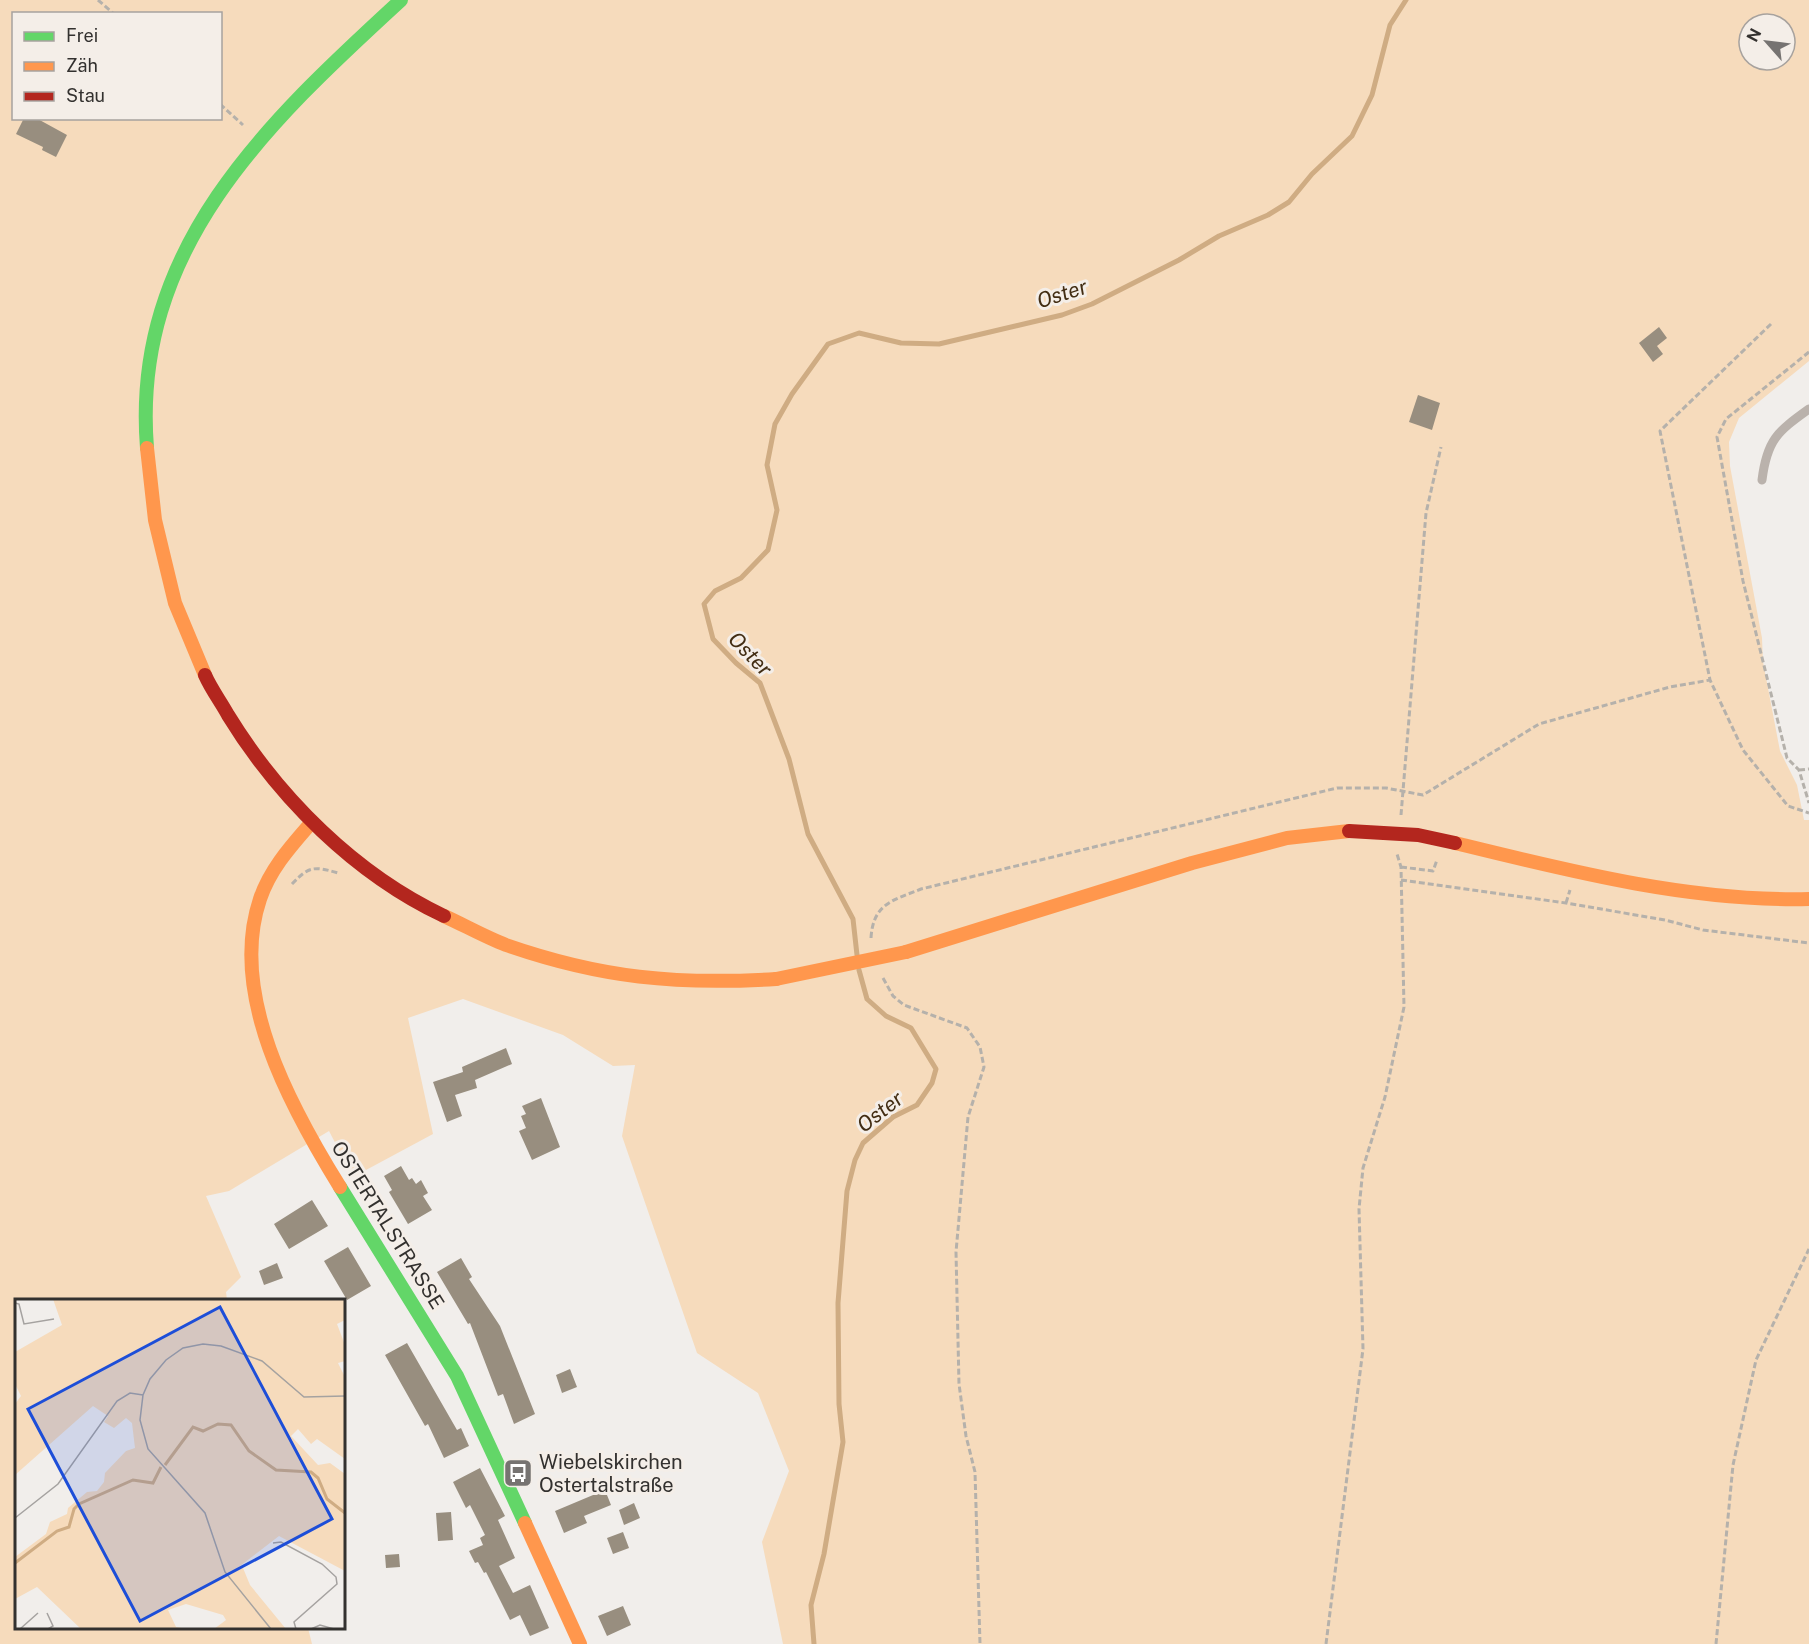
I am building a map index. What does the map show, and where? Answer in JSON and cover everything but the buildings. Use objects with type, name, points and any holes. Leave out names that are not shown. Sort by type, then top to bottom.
[{"type":"main road","points":[[401,0],[257,139],[210,204],[187,245],[160,310],[149,358],[145,391],[145,432],[159,544],[170,587],[190,645],[228,720],[251,753],[311,823],[362,867],[430,910],[472,933],[529,953],[588,970],[693,982],[776,979],[865,963],[1192,863],[1287,837],[1349,831],[1418,835],[1571,871],[1642,883],[1774,899],[1809,899]]},
{"type":"main road","name":"OSTERTALSTRASSE","points":[[311,823],[289,845],[264,885],[255,907],[250,959],[262,1023],[289,1095],[309,1136],[457,1376],[580,1644]]},
{"type":"lane","points":[[1762,480],[1765,453],[1783,428],[1809,410]]},
{"type":"path","points":[[98,0],[112,12]]},
{"type":"path","points":[[222,106],[257,139]]},
{"type":"path","points":[[1771,324],[1660,431],[1710,680],[1743,750],[1788,806],[1809,813]]},
{"type":"path","points":[[1809,352],[1726,419],[1717,437],[1743,581],[1787,758],[1799,770],[1809,803]]},
{"type":"path","points":[[1404,792],[1426,513],[1441,447]]},
{"type":"path","points":[[871,945],[872,925],[879,910],[887,903],[921,889],[1337,788],[1386,788],[1423,795],[1539,724],[1670,687],[1710,680]]},
{"type":"path","points":[[1799,770],[1809,769]]},
{"type":"path","points":[[1326,1644],[1363,1349],[1359,1209],[1363,1168],[1384,1097],[1404,1007],[1401,867],[1397,857]]},
{"type":"path","points":[[1401,867],[1433,871]]},
{"type":"path","points":[[1401,880],[1566,903],[1665,920],[1703,930],[1809,944]]},
{"type":"path","points":[[1566,903],[1570,883]]},
{"type":"path","points":[[879,968],[893,996],[904,1005],[967,1028],[980,1047],[984,1067],[968,1117],[956,1252],[959,1384],[966,1436],[975,1472],[980,1644]]},
{"type":"path","points":[[1716,1644],[1733,1465],[1756,1360],[1809,1249]]},
{"type":"shaded area","points":[[0,0],[1809,0],[1809,361],[1739,418],[1729,442],[1730,466],[1780,751],[1797,785],[1804,820],[1809,820],[1809,1644],[783,1644],[762,1542],[789,1471],[758,1393],[697,1353],[622,1136],[635,1065],[613,1066],[563,1035],[463,999],[408,1018],[433,1134],[353,1177],[329,1131],[229,1191],[206,1196],[241,1277],[226,1292],[227,1299],[15,1299],[15,1629],[308,1629],[312,1644],[0,1644]]},
{"type":"waterway","name":"Oster","points":[[857,955],[853,919],[808,834],[789,759],[760,683],[736,663],[713,639],[704,604],[715,591],[741,578],[768,550],[777,510],[767,465],[775,424],[792,394],[828,344],[859,333],[901,343],[939,344],[1062,315],[1092,304],[1179,260],[1219,236],[1268,215],[1289,202],[1312,174],[1352,136],[1372,95],[1390,25],[1406,0]]},
{"type":"waterway","name":"Oster","points":[[814,1644],[811,1605],[824,1554],[843,1442],[839,1404],[838,1303],[847,1191],[855,1160],[863,1143],[893,1117],[917,1105],[932,1083],[936,1069],[911,1028],[886,1016],[867,999],[859,970]]},
{"type":"traffic: fast","points":[[147,448],[148,377],[161,311],[185,251],[218,196],[258,143],[303,94],[401,0]]},
{"type":"traffic: fast","points":[[340,1187],[457,1376],[525,1523]]},
{"type":"traffic: slow","points":[[147,448],[155,520],[175,603],[205,675]]},
{"type":"traffic: slow","points":[[311,823],[282,858],[264,888],[252,935],[252,973],[258,1011],[285,1086],[302,1122],[340,1187]]},
{"type":"traffic: slow","points":[[906,952],[1192,863],[1287,838],[1349,831]]},
{"type":"traffic: slow","points":[[1455,843],[1630,883],[1720,895],[1765,899],[1809,899]]},
{"type":"traffic: slow","points":[[444,916],[506,945],[607,972],[672,980],[776,979]]},
{"type":"traffic: slow","points":[[776,979],[906,952]]},
{"type":"traffic: slow","points":[[525,1523],[580,1644]]},
{"type":"traffic: jam","points":[[205,675],[248,746],[295,804],[350,856],[380,879],[444,916]]},
{"type":"traffic: jam","points":[[1349,831],[1418,835],[1455,843]]},
{"type":"place","name":"Wiebelskirchen Ostertalstraße","points":[[518,1473]]}]
